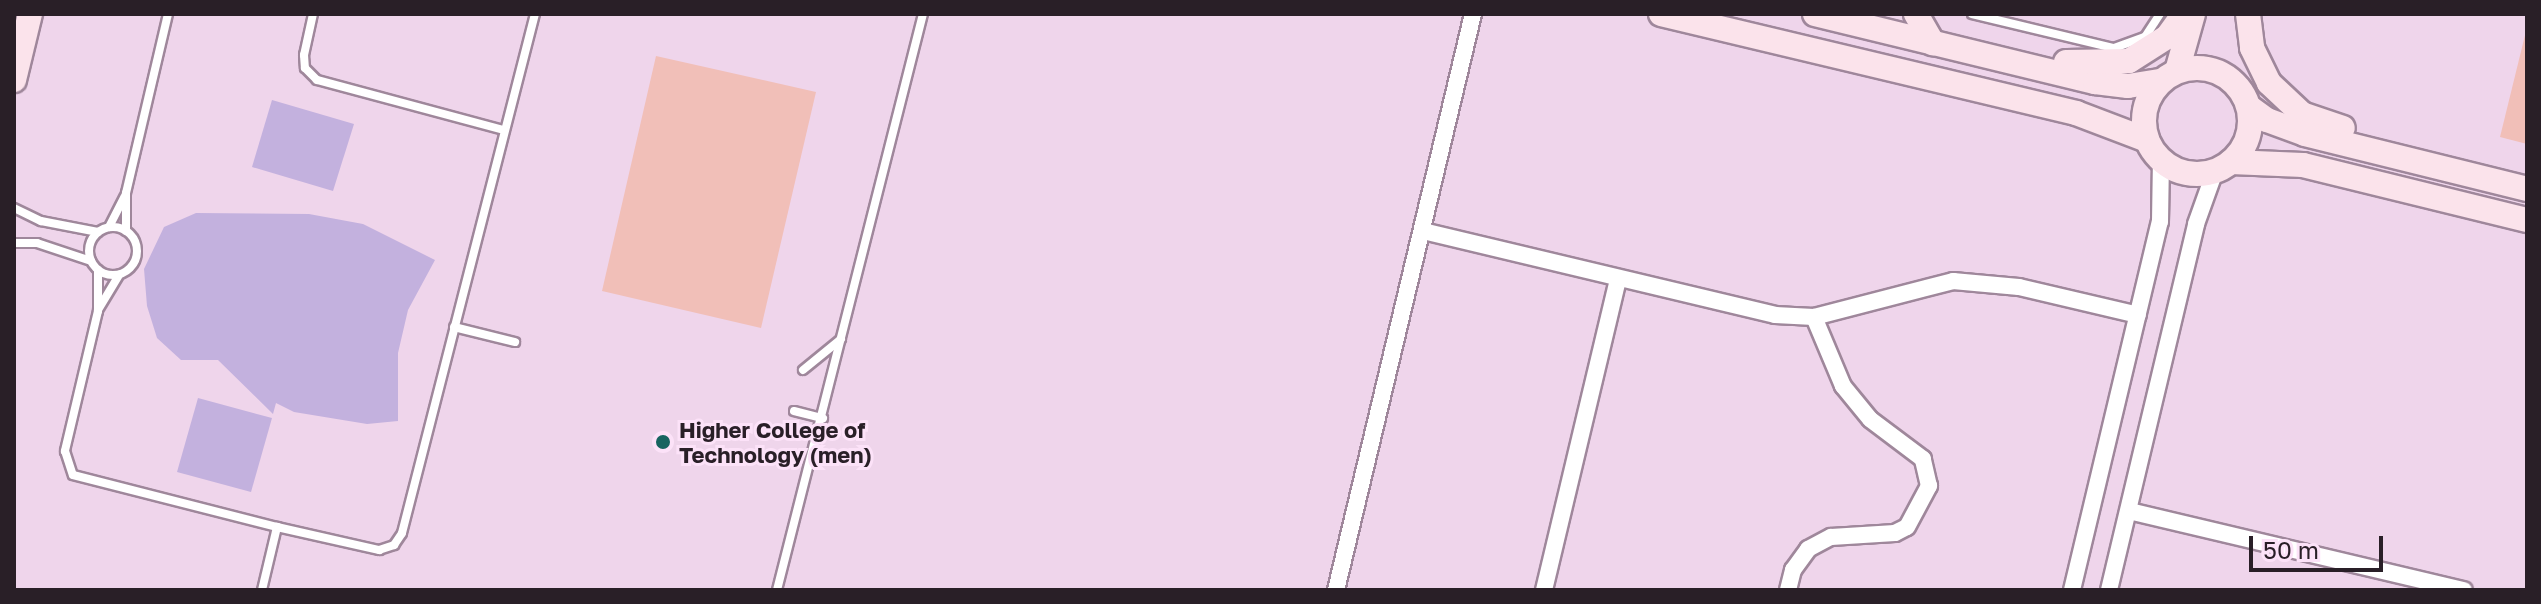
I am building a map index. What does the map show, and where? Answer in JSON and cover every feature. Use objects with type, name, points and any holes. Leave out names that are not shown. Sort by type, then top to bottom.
[{"type":"main road","points":[[14,80],[30,14]]},
{"type":"main road","points":[[1661,14],[2076,113],[2147,140]]},
{"type":"main road","points":[[1815,14],[2111,85],[2212,70],[2245,99],[2285,127],[2527,189]]},
{"type":"main road","points":[[1916,14],[1933,43]]},
{"type":"main road","points":[[2030,66],[2129,61],[2167,37],[2184,14]]},
{"type":"main road","points":[[2193,14],[2169,76],[2145,108],[2147,140],[2161,160],[2186,173],[2223,166],[2303,165],[2527,220]]},
{"type":"main road","points":[[2223,166],[2248,137],[2238,51],[2246,14]]},
{"type":"main road","points":[[2246,14],[2258,66],[2289,104],[2311,118],[2374,138],[2412,162]]},
{"type":"street","points":[[1336,590],[1473,14]]},
{"type":"street","points":[[2072,590],[2160,222],[2161,160]]},
{"type":"street","points":[[2109,590],[2196,224],[2223,166]]},
{"type":"street","points":[[1423,231],[1775,315],[1814,317],[1953,281],[2019,287],[2138,315]]},
{"type":"street","points":[[1544,590],[1618,280]]},
{"type":"street","points":[[1788,590],[1793,570],[1808,549],[1831,537],[1895,533],[1907,527],[1919,514],[1929,486],[1923,459],[1870,419],[1843,386],[1814,317]]},
{"type":"street","points":[[2129,511],[2464,590]]},
{"type":"lane","points":[[98,311],[119,275],[136,255],[126,231],[126,193],[168,14]]},
{"type":"lane","points":[[313,14],[304,55],[305,68],[317,80],[504,130]]},
{"type":"lane","points":[[14,243],[37,243],[91,261],[98,270],[98,311],[65,451],[68,470],[81,480],[277,527],[379,550],[394,545],[402,533],[535,14]]},
{"type":"lane","points":[[777,590],[923,14]]},
{"type":"lane","points":[[1972,14],[2114,48],[2145,37],[2160,14]]},
{"type":"lane","points":[[109,227],[126,193]]},
{"type":"lane","points":[[14,208],[41,221],[98,232]]},
{"type":"lane","points":[[91,261],[91,240],[98,232],[109,227],[126,231]]},
{"type":"lane","points":[[98,270],[119,275]]},
{"type":"lane","points":[[454,327],[515,342]]},
{"type":"lane","points":[[803,370],[820,361],[844,335]]},
{"type":"lane","points":[[794,411],[823,418]]},
{"type":"lane","points":[[262,590],[277,527]]},
{"type":"shaded area","points":[[2527,27],[2527,144],[2500,137]]},
{"type":"shaded area","points":[[656,56],[816,92],[761,328],[602,291]]},
{"type":"building","points":[[272,100],[354,124],[333,191],[252,167]]},
{"type":"building","points":[[196,213],[309,214],[363,224],[435,260],[408,310],[398,353],[398,421],[367,424],[294,412],[276,403],[273,414],[218,360],[181,360],[157,338],[147,306],[144,269],[164,227]]},
{"type":"building","points":[[198,398],[272,418],[251,492],[177,472]]},
{"type":"place","name":"Higher College of Technology (men)","points":[[663,442]]}]
